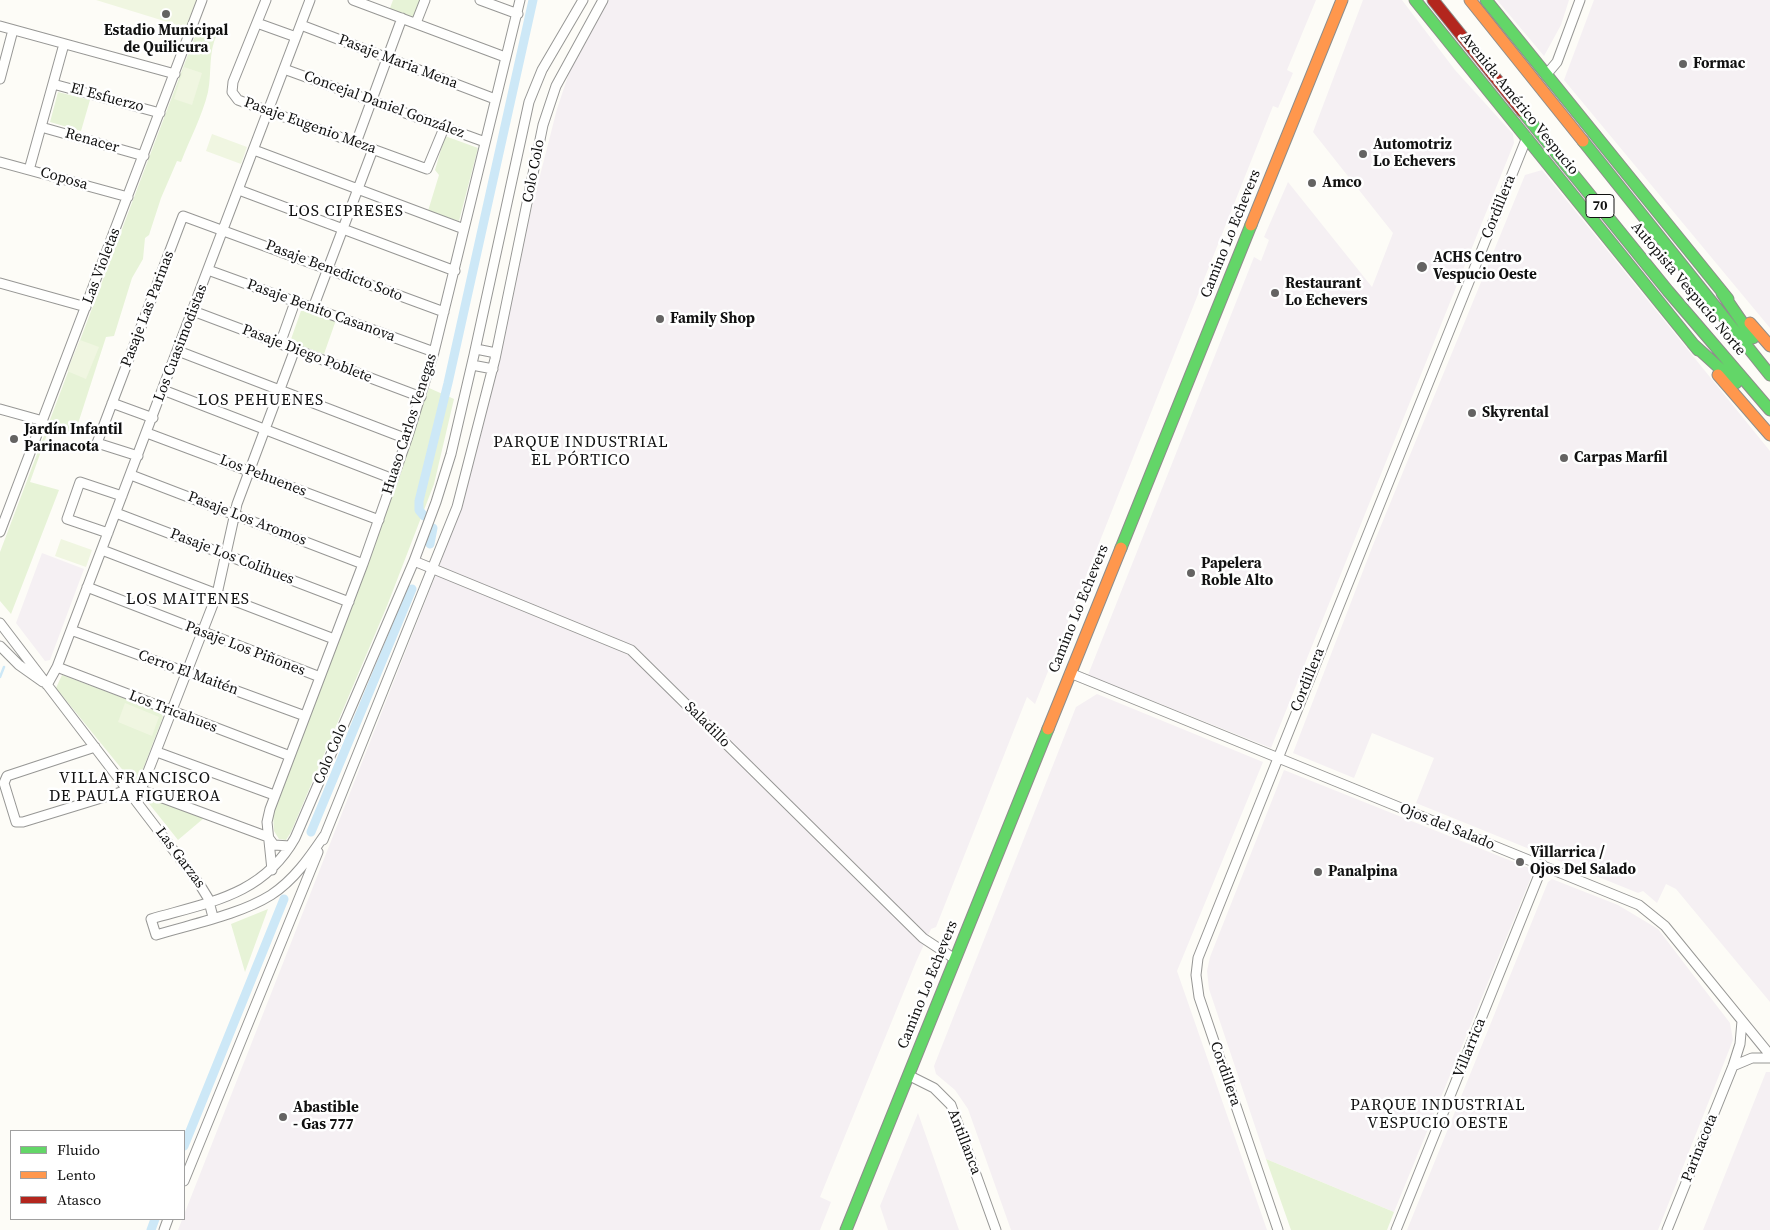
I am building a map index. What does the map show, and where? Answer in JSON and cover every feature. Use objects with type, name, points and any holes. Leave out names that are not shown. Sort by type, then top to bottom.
[{"type":"main road","name":"Camino Lo Echevers","points":[[846,1230],[1342,0]]},
{"type":"main road","name":"Avenida Américo Vespucio","points":[[1415,0],[1693,344],[1770,436]]},
{"type":"main road","name":"Autopista Vespucio Norte","points":[[1433,0],[1668,291],[1770,411]]},
{"type":"main road","name":"Autopista Vespucio Norte","points":[[1470,0],[1770,375]]},
{"type":"main road","points":[[1486,0],[1722,293],[1770,346]]},
{"type":"main road","points":[[1722,293],[1770,362]]},
{"type":"main road","points":[[1693,344],[1770,411]]},
{"type":"street","name":"Las Violetas","points":[[0,532],[202,0]]},
{"type":"street","name":"Pasaje Eugenio Meza","points":[[266,0],[233,82],[232,92],[238,100],[427,169],[444,128]]},
{"type":"street","name":"Los Cuasimodistas","points":[[47,684],[57,667],[153,418],[310,0]]},
{"type":"street","points":[[353,0],[505,57]]},
{"type":"street","points":[[416,23],[425,0]]},
{"type":"street","points":[[480,0],[518,14]]},
{"type":"street","name":"Huaso Carlos Venegas","points":[[272,870],[267,821],[274,795],[349,602],[421,397],[455,271],[484,142],[505,57],[518,14],[520,0]]},
{"type":"street","name":"Colo Colo","points":[[324,836],[303,866],[282,887],[253,904],[156,935],[151,919],[209,902],[246,888],[272,870],[290,846],[414,561],[436,502],[451,454],[476,349],[529,102],[542,70],[583,0]]},
{"type":"street","name":"Colo Colo","points":[[185,1179],[457,507],[493,369],[547,111],[556,86],[603,0]]},
{"type":"street","points":[[1546,75],[1557,62],[1580,0]]},
{"type":"street","points":[[356,143],[402,18]]},
{"type":"street","points":[[257,23],[296,37]]},
{"type":"street","name":"Pasaje Maria Mena","points":[[301,25],[495,99]]},
{"type":"street","points":[[0,26],[175,74]]},
{"type":"street","points":[[0,79],[13,30]]},
{"type":"street","points":[[29,170],[64,44]]},
{"type":"street","name":"Concejal Daniel González","points":[[284,68],[484,142]]},
{"type":"street","name":"El Esfuerzo","points":[[53,84],[160,113]]},
{"type":"street","name":"Renacer","points":[[41,127],[144,156]]},
{"type":"street","name":"Cordillera","points":[[1278,1230],[1199,997],[1196,975],[1200,950],[1527,137]]},
{"type":"street","points":[[313,308],[373,149]]},
{"type":"street","points":[[254,150],[464,229]]},
{"type":"street","name":"Coposa","points":[[0,162],[128,197]]},
{"type":"street","points":[[239,190],[455,271]]},
{"type":"street","name":"Pasaje Las Parinas","points":[[138,456],[97,443],[183,216],[224,230]]},
{"type":"street","name":"Pasaje Benedicto Soto","points":[[224,230],[444,312]]},
{"type":"street","name":"Pasaje Benito Casanova","points":[[208,270],[434,352]]},
{"type":"street","points":[[0,283],[86,307]]},
{"type":"street","points":[[280,344],[295,302]]},
{"type":"street","name":"Pasaje Diego Poblete","points":[[193,311],[421,397]]},
{"type":"street","points":[[137,800],[217,594],[234,513],[294,349]]},
{"type":"street","points":[[476,349],[496,353]]},
{"type":"street","points":[[178,351],[407,439]]},
{"type":"street","points":[[472,365],[493,369]]},
{"type":"street","points":[[163,390],[393,479]]},
{"type":"street","points":[[112,403],[153,418]]},
{"type":"street","points":[[0,409],[43,421]]},
{"type":"street","name":"Los Pehuenes","points":[[147,433],[379,520]]},
{"type":"street","name":"Pasaje Los Aromos","points":[[131,474],[363,564]]},
{"type":"street","points":[[108,533],[67,519],[80,482],[122,496]]},
{"type":"street","name":"Pasaje Los Colihues","points":[[116,513],[349,602]]},
{"type":"street","points":[[102,550],[334,639]]},
{"type":"street","name":"Saladillo","points":[[414,561],[631,650],[923,938],[955,958]]},
{"type":"street","name":"Pasaje Los Piñones","points":[[87,587],[320,677]]},
{"type":"street","name":"Las Garzas","points":[[0,623],[200,885],[209,902],[213,918]]},
{"type":"street","name":"Cerro El Maitén","points":[[71,630],[306,716]]},
{"type":"street","name":"Las Garzas","points":[[0,646],[19,665],[47,684]]},
{"type":"street","name":"Los Tricahues","points":[[57,667],[290,756]]},
{"type":"street","name":"Ojos del Salado","points":[[1070,674],[1632,901],[1653,914],[1770,1056]]},
{"type":"street","points":[[95,747],[8,776],[4,783],[14,819],[19,823],[143,786],[268,837],[274,845],[290,846]]},
{"type":"street","points":[[157,752],[274,795]]},
{"type":"street","name":"Villarrica","points":[[1396,1230],[1543,865]]},
{"type":"street","points":[[282,887],[293,891],[299,897]]},
{"type":"street","name":"Parinacota","points":[[1666,1230],[1733,1066],[1740,1044],[1742,1021]]},
{"type":"street","points":[[1733,1066],[1752,1058],[1770,1056]]},
{"type":"street","name":"Antillanca","points":[[908,1075],[934,1088],[951,1105],[996,1230]]},
{"type":"shaded area","points":[[609,0],[1316,0],[1287,70],[1293,73],[1278,108],[1273,106],[1035,704],[1027,697],[936,927],[931,929],[916,962],[820,1197],[831,1202],[820,1230],[178,1230],[182,1220],[185,1220],[185,1212],[442,559],[557,109],[574,58]]},
{"type":"shaded area","points":[[1363,0],[1402,0],[1455,70],[1513,134],[1514,143],[1271,748],[1088,675],[1254,257],[1261,261],[1269,240],[1264,237],[1288,182],[1372,287],[1393,233],[1313,132]]},
{"type":"shaded area","points":[[1497,0],[1569,0],[1561,25],[1544,56]]},
{"type":"shaded area","points":[[1594,0],[1770,0],[1770,328],[1564,80]]},
{"type":"shaded area","points":[[1542,170],[1770,451],[1770,1002],[1676,889],[1666,884],[1657,903],[1643,891],[1638,893],[1416,803],[1434,758],[1372,733],[1354,778],[1293,753],[1373,545],[1525,175]]},
{"type":"shaded area","points":[[42,553],[84,569],[50,660],[45,661],[16,623]]},
{"type":"shaded area","points":[[1097,694],[1263,762],[1177,971],[1267,1230],[1011,1230],[968,1109],[955,1090],[936,1074],[934,1066],[1076,707]]},
{"type":"shaded area","points":[[1284,770],[1534,870],[1394,1212],[1266,1159],[1209,989],[1207,971],[1210,957]]},
{"type":"shaded area","points":[[1552,879],[1618,905],[1658,929],[1730,1023],[1733,1040],[1658,1230],[1407,1230],[1548,882]]},
{"type":"shaded area","points":[[1766,1072],[1770,1072],[1770,1230],[1703,1230]]},
{"type":"shaded area","points":[[918,1113],[959,1230],[888,1230],[880,1206]]},
{"type":"green space","name":"Estadio Municipal de Quilicura","points":[[96,0],[197,0],[187,28]]},
{"type":"green space","points":[[393,0],[420,0],[413,19],[389,11]]},
{"type":"green space","points":[[198,28],[217,34],[212,48],[208,92],[181,162],[177,161],[161,198],[149,235],[145,238],[143,259],[132,278],[114,336],[106,337],[74,436],[49,429],[30,482],[59,490],[11,614],[0,601],[0,552]]},
{"type":"green space","points":[[184,67],[202,73],[192,105],[174,99]]},
{"type":"green space","points":[[58,92],[90,100],[81,131],[50,122]]},
{"type":"green space","points":[[212,134],[247,147],[241,164],[206,151]]},
{"type":"green space","points":[[445,136],[478,148],[459,221],[428,211],[439,175],[435,170]]},
{"type":"green space","points":[[302,308],[336,320],[324,354],[290,342]]},
{"type":"green space","points":[[80,340],[99,347],[86,379],[67,371]]},
{"type":"green space","points":[[429,388],[454,399],[434,484],[387,606],[291,832],[286,840],[279,839],[274,831],[273,815]]},
{"type":"green space","points":[[61,539],[92,550],[86,567],[55,556]]},
{"type":"green space","points":[[62,675],[161,712],[163,717],[138,782],[134,784],[56,688]]},
{"type":"green space","points":[[125,703],[159,717],[152,736],[118,722]]},
{"type":"green space","points":[[148,798],[204,818],[178,840],[147,801]]},
{"type":"green space","points":[[268,909],[245,972],[231,924]]},
{"type":"green space","points":[[1266,1159],[1394,1212],[1387,1230],[1291,1230]]},
{"type":"waterway","points":[[424,516],[419,510],[419,501],[448,383],[533,0]]},
{"type":"waterway","points":[[430,544],[433,528]]},
{"type":"waterway","points":[[311,832],[412,589]]},
{"type":"waterway","points":[[0,677],[4,667]]},
{"type":"waterway","points":[[185,1144],[284,899]]},
{"type":"waterway","points":[[151,1230],[155,1220]]},
{"type":"traffic: fast","points":[[1415,0],[1698,350]]},
{"type":"traffic: fast","points":[[1486,0],[1728,299]]},
{"type":"traffic: fast","points":[[1522,111],[1668,291],[1770,410]]},
{"type":"traffic: fast","points":[[1583,141],[1770,375]]},
{"type":"traffic: fast","points":[[1121,548],[1251,225]]},
{"type":"traffic: fast","points":[[1722,293],[1753,338]]},
{"type":"traffic: fast","points":[[1693,344],[1736,383]]},
{"type":"traffic: fast","points":[[846,1230],[1048,729]]},
{"type":"traffic: slow","points":[[1251,225],[1342,0]]},
{"type":"traffic: slow","points":[[1470,0],[1583,141]]},
{"type":"traffic: slow","points":[[1750,323],[1770,346]]},
{"type":"traffic: slow","points":[[1718,375],[1770,435]]},
{"type":"traffic: slow","points":[[1048,729],[1121,548]]},
{"type":"traffic: jam","points":[[1433,0],[1522,111]]},
{"type":"place","name":"Estadio Municipal de Quilicura","points":[[166,14]]},
{"type":"place","name":"Formac","points":[[1683,64]]},
{"type":"place","name":"Automotriz Lo Echevers","points":[[1363,154]]},
{"type":"place","name":"Amco","points":[[1312,183]]},
{"type":"place","name":"ACHS Centro Vespucio Oeste","points":[[1422,267]]},
{"type":"place","name":"Restaurant Lo Echevers","points":[[1275,293]]},
{"type":"place","name":"Family Shop","points":[[660,319]]},
{"type":"place","name":"Skyrental","points":[[1472,413]]},
{"type":"place","name":"Jardín Infantil Parinacota","points":[[14,439]]},
{"type":"place","name":"Carpas Marfil","points":[[1564,458]]},
{"type":"place","name":"Papelera Roble Alto","points":[[1191,573]]},
{"type":"place","name":"Villarrica / Ojos Del Salado","points":[[1520,862]]},
{"type":"place","name":"Panalpina","points":[[1318,872]]},
{"type":"place","name":"Abastible - Gas 777","points":[[283,1117]]},
{"type":"district","name":"LOS CIPRESES","points":[[346,212]]},
{"type":"district","name":"LOS PEHUENES","points":[[261,401]]},
{"type":"district","name":"PARQUE INDUSTRIAL EL PÓRTICO","points":[[581,452]]},
{"type":"district","name":"LOS MAITENES","points":[[188,600]]},
{"type":"district","name":"VILLA FRANCISCO DE PAULA FIGUEROA","points":[[135,788]]},
{"type":"district","name":"PARQUE INDUSTRIAL VESPUCIO OESTE","points":[[1438,1115]]}]
